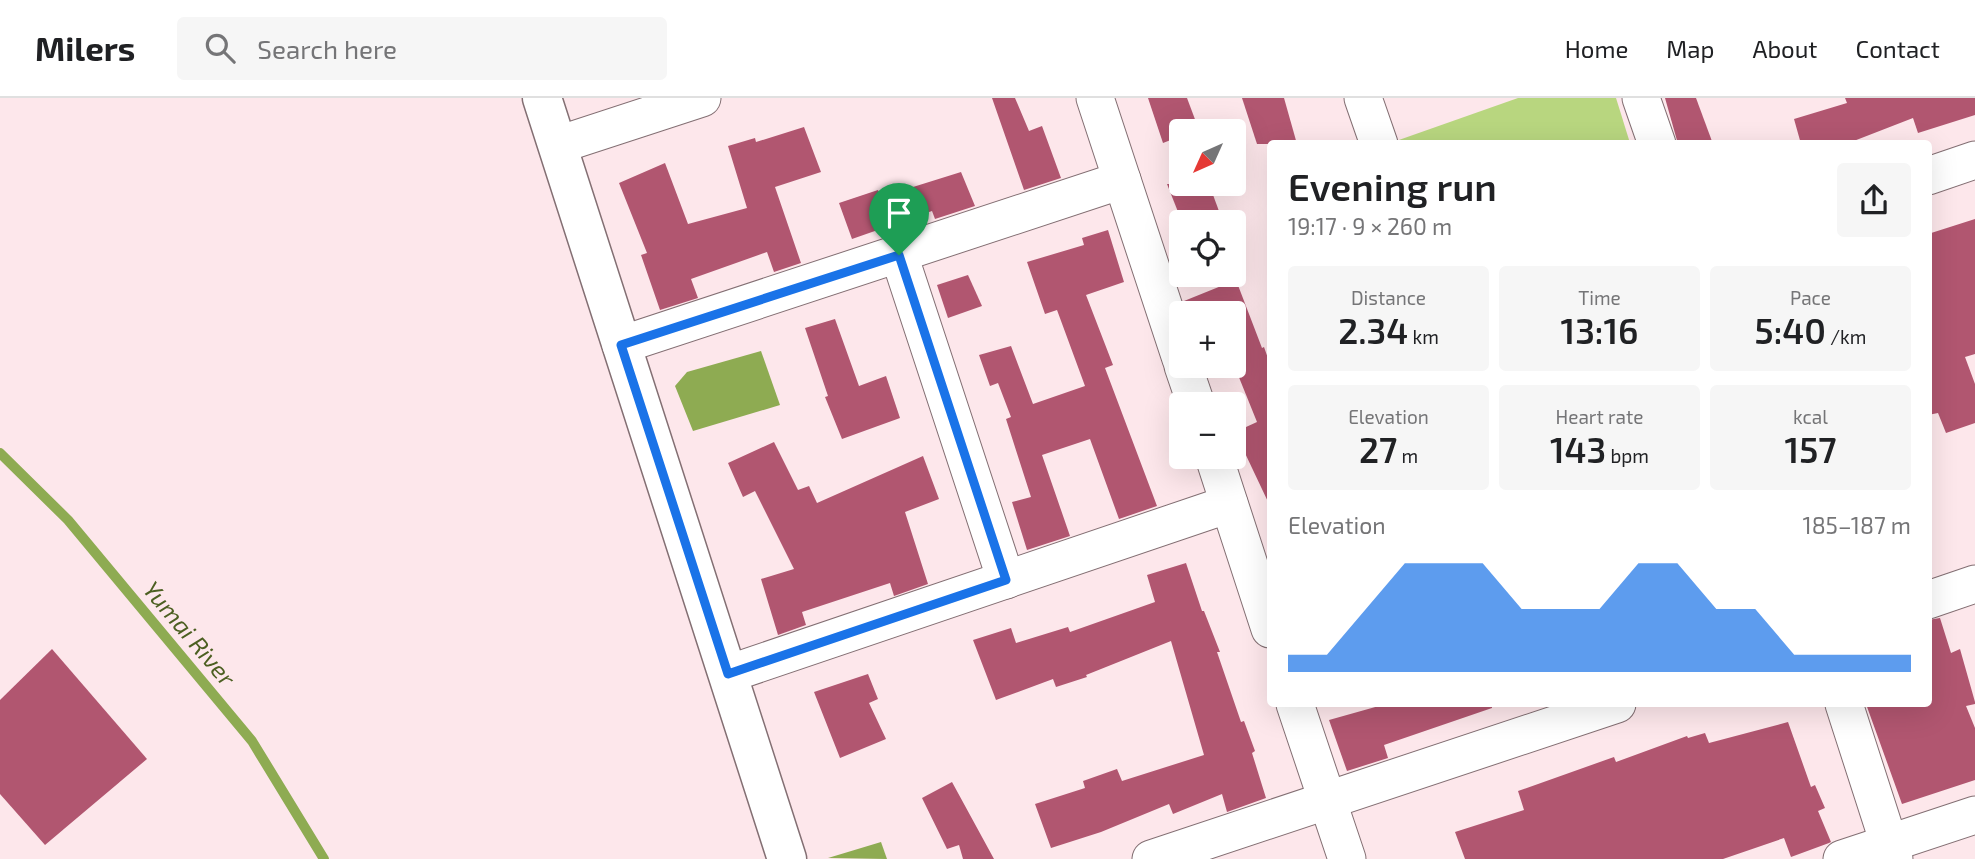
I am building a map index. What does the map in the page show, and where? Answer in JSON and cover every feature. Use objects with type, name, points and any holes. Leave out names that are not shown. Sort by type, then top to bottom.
[{"type":"street","points":[[541,98],[787,859]]},
{"type":"street","points":[[558,145],[702,98]]},
{"type":"street","points":[[1095,98],[1169,323]]},
{"type":"street","points":[[1363,98],[1378,140]]},
{"type":"street","points":[[1642,98],[1656,140]]},
{"type":"street","points":[[1932,175],[1975,160]]},
{"type":"street","points":[[621,345],[1122,180]]},
{"type":"street","points":[[899,255],[1006,580]]},
{"type":"street","points":[[1218,469],[1229,504],[1262,574],[1267,608]]},
{"type":"street","points":[[728,674],[1229,504]]},
{"type":"street","points":[[1932,599],[1975,584]]},
{"type":"street","points":[[1296,707],[1347,859]]},
{"type":"street","points":[[1151,859],[1608,707]]},
{"type":"street","points":[[1845,707],[1892,851]]},
{"type":"street","points":[[1842,859],[1892,851],[1975,815]]},
{"type":"shaded area","points":[[1518,98],[1616,98],[1629,140],[1399,140]]},
{"type":"shaded area","points":[[761,351],[780,405],[693,431],[675,386],[687,372]]},
{"type":"shaded area","points":[[881,842],[887,859],[828,858]]},
{"type":"building","points":[[992,98],[1015,98],[1029,131],[1042,126],[1061,178],[1024,190]]},
{"type":"building","points":[[1148,98],[1187,98],[1195,119],[1169,119],[1169,141],[1163,143]]},
{"type":"building","points":[[1242,98],[1284,98],[1296,140],[1267,140],[1267,144],[1257,144]]},
{"type":"building","points":[[1665,98],[1696,98],[1712,140],[1677,140]]},
{"type":"building","points":[[1845,98],[1975,98],[1975,115],[1918,133],[1913,118],[1856,140],[1800,140],[1794,119],[1847,103]]},
{"type":"building","points":[[804,127],[821,172],[775,187],[801,263],[774,272],[767,252],[691,279],[698,298],[660,310],[641,255],[647,253],[619,183],[665,163],[688,224],[747,208],[728,146],[755,138],[756,142]]},
{"type":"building","points":[[961,172],[975,206],[935,219],[932,211],[852,239],[839,203],[878,190],[881,197]]},
{"type":"building","points":[[1172,196],[1213,196],[1219,210],[1177,210]]},
{"type":"building","points":[[1975,219],[1975,354],[1965,357],[1975,384],[1975,423],[1946,433],[1938,413],[1932,414],[1932,233]]},
{"type":"building","points":[[1108,230],[1124,282],[1086,295],[1113,365],[1105,368],[1157,506],[1119,519],[1090,439],[1042,455],[1070,536],[1027,550],[1012,502],[1031,497],[1006,419],[1011,417],[998,383],[990,386],[979,355],[1011,346],[1033,404],[1085,386],[1057,310],[1045,314],[1027,262],[1084,245],[1082,238]]},
{"type":"building","points":[[968,275],[982,306],[948,318],[937,285]]},
{"type":"building","points":[[1219,287],[1239,287],[1244,301],[1184,301]]},
{"type":"building","points":[[1246,306],[1267,356],[1267,500],[1246,455],[1246,427],[1257,422],[1239,378],[1246,378]]},
{"type":"building","points":[[835,319],[859,386],[886,376],[900,418],[842,439],[825,397],[828,396],[805,328]]},
{"type":"building","points":[[774,442],[798,490],[809,486],[817,503],[923,456],[939,499],[905,512],[928,584],[894,596],[890,583],[802,612],[806,625],[778,635],[761,579],[794,569],[755,491],[743,497],[728,463]]},
{"type":"building","points":[[1186,563],[1202,611],[1220,652],[1217,652],[1241,722],[1244,721],[1255,751],[1252,753],[1266,798],[1227,812],[1222,794],[1173,814],[1169,804],[1101,832],[1051,848],[1035,804],[1085,788],[1083,781],[1117,769],[1122,781],[1204,755],[1171,641],[1086,675],[1087,677],[1056,687],[1053,679],[996,700],[973,640],[1011,628],[1016,643],[1068,627],[1070,632],[1155,602],[1147,575]]},
{"type":"building","points":[[1940,618],[1951,653],[1960,649],[1975,702],[1966,706],[1975,728],[1975,780],[1902,804],[1867,707],[1932,707],[1932,619]]},
{"type":"building","points":[[52,649],[147,759],[45,845],[0,794],[0,700]]},
{"type":"building","points":[[868,674],[878,699],[869,703],[886,739],[840,758],[814,692]]},
{"type":"building","points":[[1375,707],[1492,707],[1384,745],[1388,758],[1347,771],[1329,720]]},
{"type":"building","points":[[1788,722],[1811,787],[1815,785],[1825,808],[1818,811],[1831,842],[1829,843],[1791,857],[1784,838],[1723,859],[1465,859],[1455,832],[1524,810],[1518,791],[1614,757],[1616,762],[1687,736],[1688,738],[1705,733],[1709,743]]},
{"type":"building","points":[[952,782],[994,859],[963,859],[959,845],[947,849],[922,798]]},
{"type":"waterway","name":"Yumai River","points":[[0,453],[68,520],[252,741],[324,859]]},
{"type":"route","points":[[899,255],[1006,580],[728,674],[621,345],[899,255]]}]
